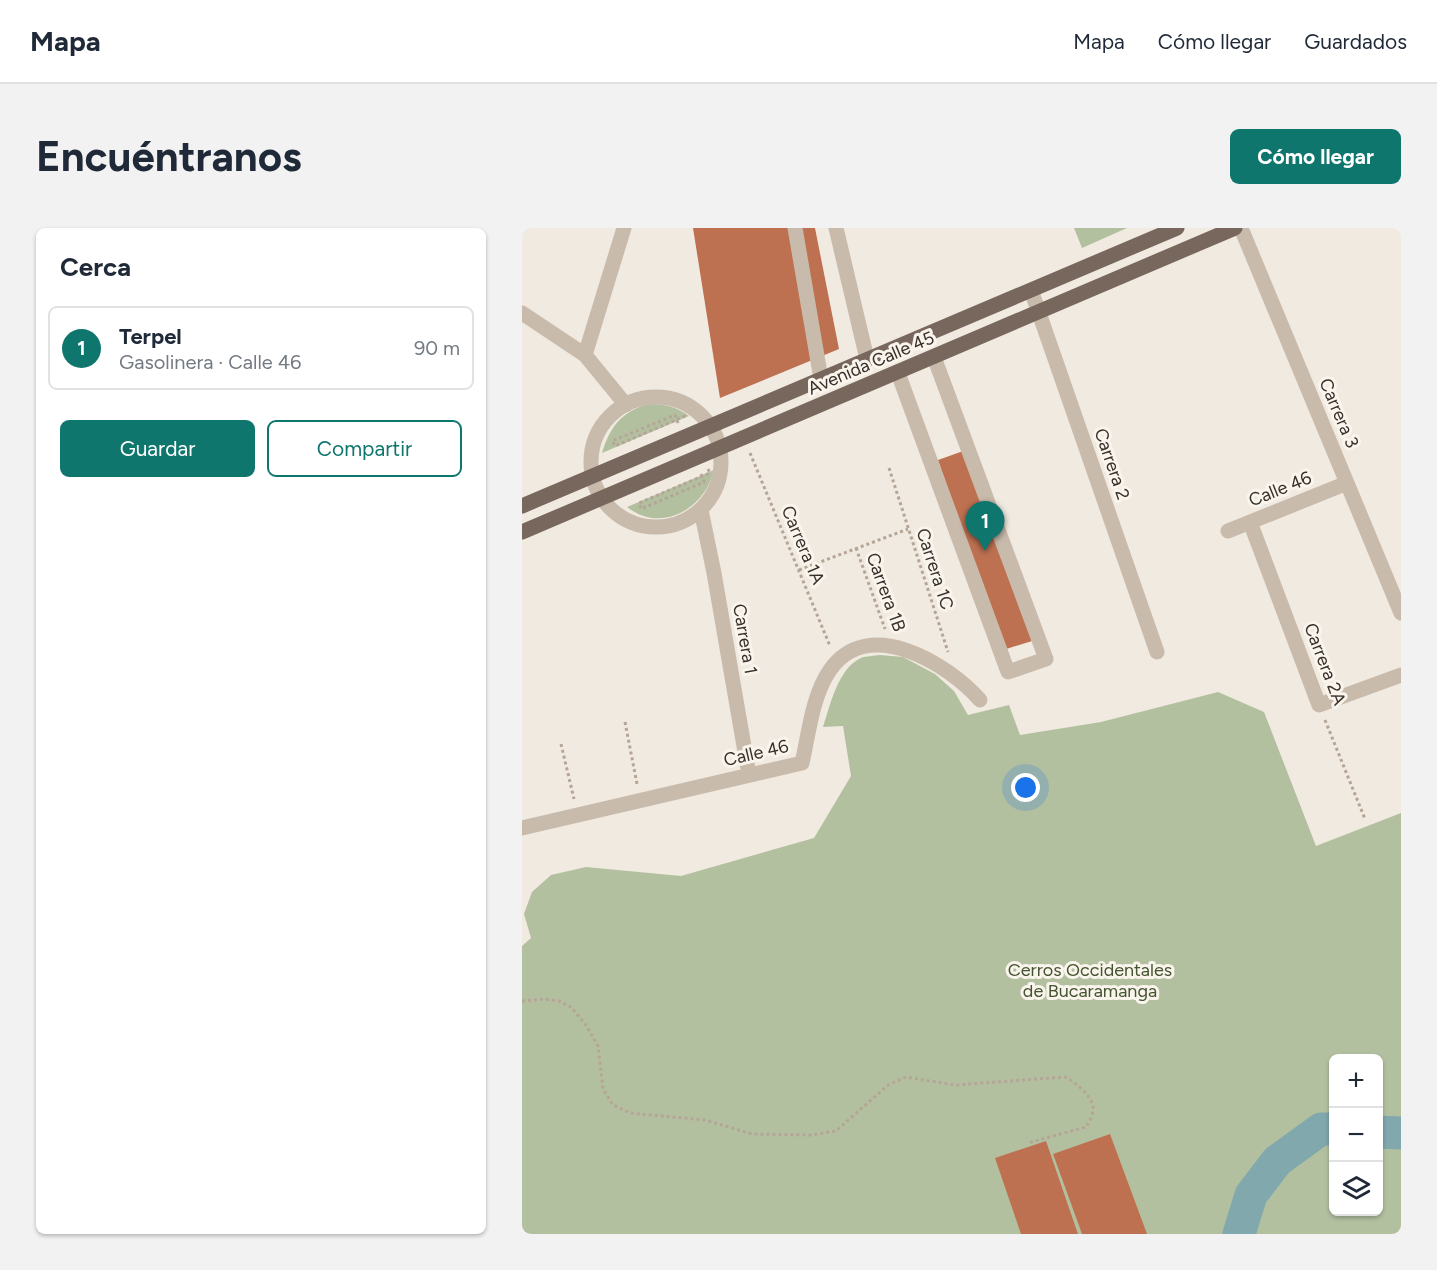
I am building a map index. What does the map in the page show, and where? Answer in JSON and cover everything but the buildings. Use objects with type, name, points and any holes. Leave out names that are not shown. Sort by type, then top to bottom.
[{"type":"main road","name":"Avenida Calle 45","points":[[522,506],[1177,228]]},
{"type":"main road","name":"Avenida Calle 45","points":[[522,532],[1235,228]]},
{"type":"street","points":[[585,355],[624,228]]},
{"type":"street","points":[[795,228],[821,379]]},
{"type":"street","points":[[836,228],[867,359]]},
{"type":"street","name":"Carrera 3","points":[[1241,228],[1401,613]]},
{"type":"street","name":"Carrera 2","points":[[1031,290],[1157,652]]},
{"type":"street","points":[[522,313],[585,355],[626,405]]},
{"type":"street","points":[[897,373],[1008,672],[1046,658],[934,357]]},
{"type":"street","points":[[641,399],[673,400],[700,415],[710,426],[719,449],[721,462],[719,480],[712,496],[701,510],[672,525],[656,527],[639,525],[624,519],[602,498],[592,476],[593,445],[600,429],[612,415],[626,405],[641,399]]},
{"type":"street","name":"Calle 46","points":[[1228,531],[1347,483]]},
{"type":"street","name":"Carrera 1","points":[[701,510],[749,775]]},
{"type":"street","name":"Carrera 2A","points":[[1250,522],[1319,705]]},
{"type":"street","name":"Calle 46","points":[[522,828],[802,763],[821,687],[830,670],[845,653],[857,647],[876,644],[891,645],[927,660],[956,677],[980,700]]},
{"type":"street","points":[[1319,705],[1401,675]]},
{"type":"path","points":[[675,415],[679,424]]},
{"type":"path","name":"Carrera 1A","points":[[744,438],[837,662]]},
{"type":"path","name":"Carrera 1C","points":[[889,468],[956,677]]},
{"type":"path","points":[[700,471],[704,482]]},
{"type":"path","points":[[799,570],[908,529]]},
{"type":"path","name":"Carrera 1B","points":[[856,548],[891,645]]},
{"type":"path","name":"Carrera 2A","points":[[1319,705],[1365,819]]},
{"type":"path","points":[[625,722],[640,800]]},
{"type":"path","points":[[561,744],[577,815]]},
{"type":"path","points":[[522,1001],[559,1000],[571,1007],[586,1025],[598,1046],[603,1089],[613,1105],[630,1113],[705,1120],[752,1134],[811,1135],[836,1131],[888,1084],[906,1077],[955,1085],[1065,1077],[1093,1103],[1094,1111],[1086,1127],[1028,1143]]},
{"type":"green space","points":[[1074,228],[1127,228],[1082,248]]},
{"type":"green space","points":[[648,404],[670,406],[689,416],[602,453],[618,422],[631,411]]},
{"type":"green space","points":[[714,470],[701,496],[680,513],[654,518],[640,515],[627,507]]},
{"type":"green space","name":"Cerros Occidentales de Bucaramanga","points":[[880,655],[903,657],[935,674],[954,691],[968,715],[1009,705],[1020,735],[1101,722],[1218,692],[1264,712],[1316,846],[1401,813],[1401,1234],[522,1234],[522,946],[531,938],[524,914],[532,892],[551,875],[586,867],[681,876],[814,838],[851,776],[843,726],[823,727],[832,699],[846,670],[863,657]]},
{"type":"waterway","points":[[1239,1234],[1251,1195],[1277,1161],[1321,1129],[1329,1129]]},
{"type":"waterway","points":[[1383,1132],[1401,1133]]},
{"type":"place","name":"Terpel","points":[[985,551]]}]
